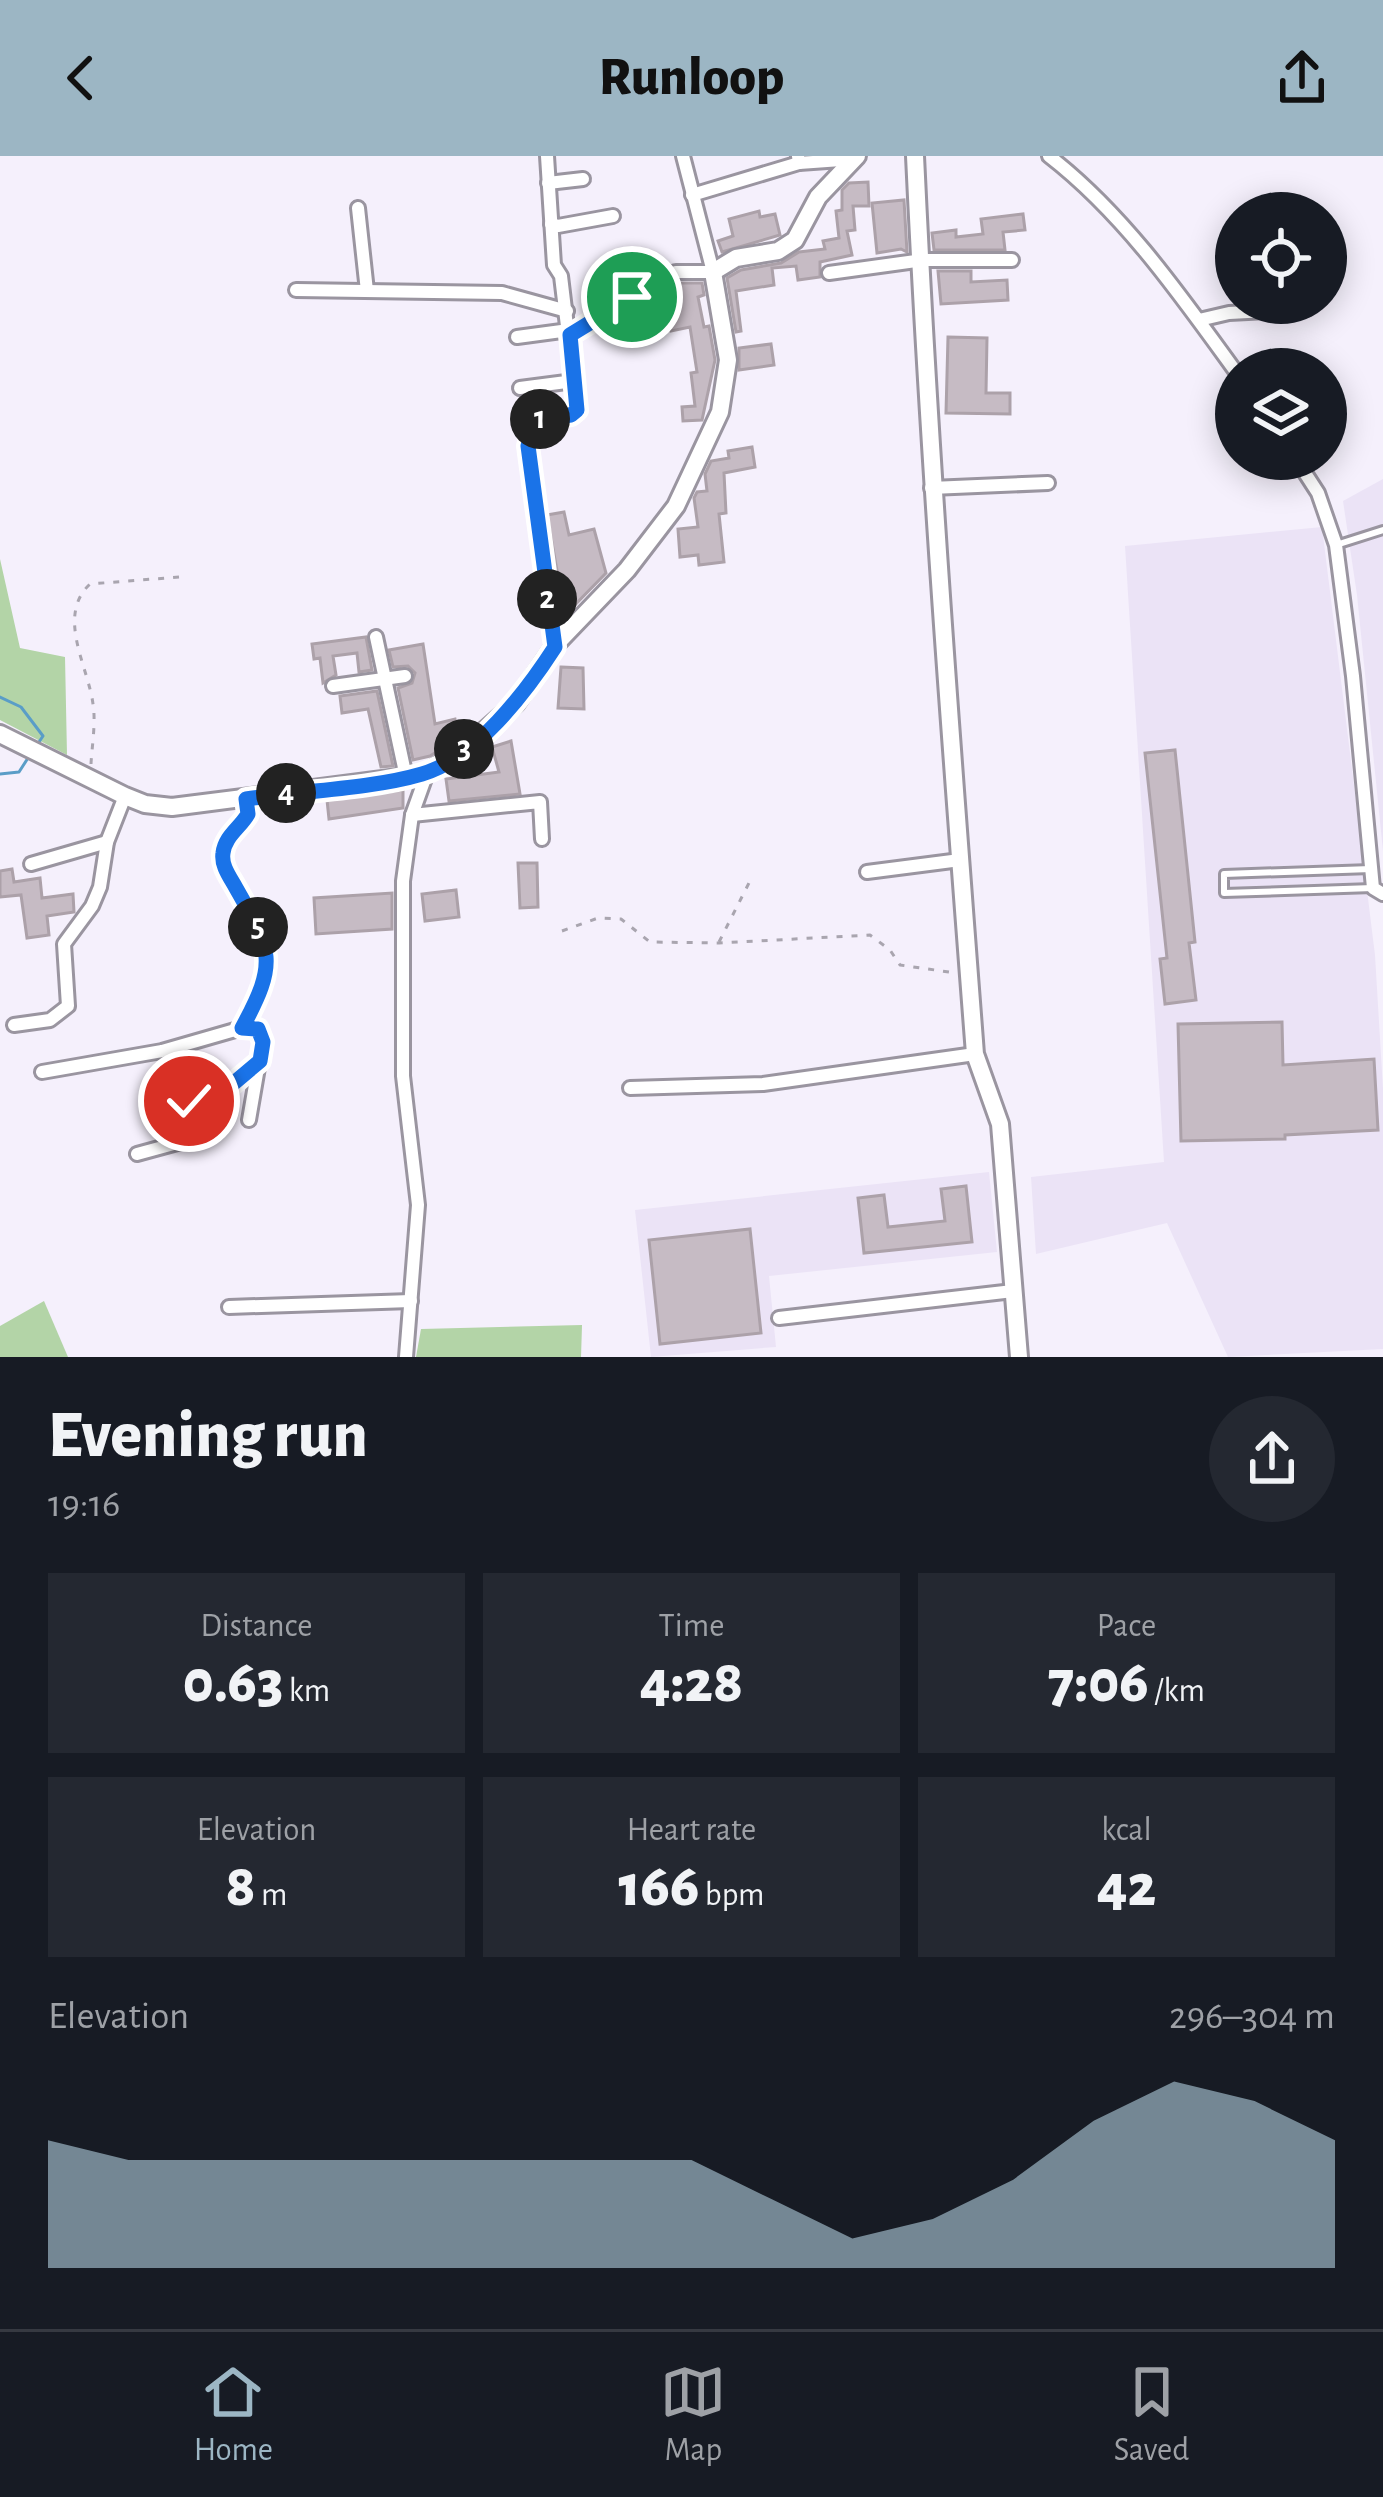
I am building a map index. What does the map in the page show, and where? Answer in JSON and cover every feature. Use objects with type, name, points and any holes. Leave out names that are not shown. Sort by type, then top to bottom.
[{"type":"street","points":[[547,156],[554,266],[561,276],[567,311],[576,401]]},
{"type":"street","points":[[3,739],[125,796],[172,807],[427,773],[463,750],[516,703],[555,647],[627,570],[676,506],[720,412],[728,360],[683,156]]},
{"type":"street","points":[[915,156],[931,488],[975,1054],[1000,1124],[1018,1357]]},
{"type":"street","points":[[1049,156],[1073,174],[1179,292],[1219,348]]},
{"type":"street","points":[[692,195],[799,159],[856,158]]},
{"type":"street","points":[[517,337],[569,332],[676,272],[712,272],[736,258],[778,251],[795,240],[818,197],[856,158]]},
{"type":"street","points":[[548,183],[583,178]]},
{"type":"street","points":[[358,208],[367,291]]},
{"type":"street","points":[[551,224],[614,216]]},
{"type":"street","points":[[829,272],[923,260],[1012,260]]},
{"type":"street","points":[[296,290],[502,293],[567,311]]},
{"type":"street","points":[[1199,320],[1215,316]]},
{"type":"street","points":[[520,388],[574,382]]},
{"type":"street","points":[[531,474],[555,647]]},
{"type":"street","points":[[1310,480],[1336,545],[1371,868],[1378,891]]},
{"type":"street","points":[[931,488],[1048,483]]},
{"type":"street","points":[[376,637],[406,777]]},
{"type":"street","points":[[332,686],[404,676]]},
{"type":"street","points":[[406,1357],[418,1205],[403,1076],[403,880],[412,815],[427,773]]},
{"type":"street","points":[[14,1025],[50,1020],[68,1006],[64,944],[92,906],[107,842],[125,796]]},
{"type":"street","points":[[242,1028],[264,988],[267,972],[267,951],[259,928],[223,863],[223,849],[248,814],[246,799]]},
{"type":"street","points":[[412,815],[540,802],[542,839]]},
{"type":"street","points":[[32,864],[107,842]]},
{"type":"street","points":[[867,872],[960,860]]},
{"type":"street","points":[[43,1072],[162,1051],[254,1027],[261,1034],[260,1061],[249,1120]]},
{"type":"street","points":[[630,1088],[763,1084],[975,1054]]},
{"type":"street","points":[[137,1154],[192,1139],[203,1109],[260,1061]]},
{"type":"street","points":[[169,1100],[189,1101],[203,1109]]},
{"type":"street","points":[[779,1318],[1013,1291]]},
{"type":"street","points":[[229,1307],[411,1301]]},
{"type":"lane","points":[[1336,545],[1383,530]]},
{"type":"lane","points":[[1371,868],[1224,874],[1225,893],[1378,891]]},
{"type":"path","points":[[531,474],[528,446],[535,420],[571,415],[577,410],[576,401]]},
{"type":"path","points":[[90,777],[94,706],[75,629],[75,604],[90,584],[179,577]]},
{"type":"path","points":[[719,943],[751,879]]},
{"type":"path","points":[[562,931],[598,918],[621,919],[650,941],[719,943],[870,934],[900,965],[969,974]]},
{"type":"shaded area","points":[[1383,479],[1383,851],[1343,501]]},
{"type":"shaded area","points":[[1322,527],[1375,955],[1383,1089],[1383,1349],[1228,1357],[1167,1223],[1036,1254],[1031,1177],[1164,1162],[1125,546]]},
{"type":"shaded area","points":[[989,1172],[997,1252],[769,1276],[776,1347],[651,1357],[635,1210]]},
{"type":"green space","points":[[0,559],[20,648],[65,657],[67,755],[0,720]]},
{"type":"green space","points":[[44,1301],[68,1357],[0,1357],[0,1326]]},
{"type":"green space","points":[[582,1325],[581,1357],[416,1357],[421,1329]]},
{"type":"building","points":[[868,182],[869,206],[853,206],[855,230],[847,231],[852,255],[820,262],[820,277],[798,280],[796,266],[772,268],[774,285],[736,291],[741,331],[736,332],[727,278],[741,270],[781,263],[799,252],[825,249],[823,241],[839,238],[836,211],[842,210],[842,190],[849,183]]},
{"type":"building","points":[[904,200],[907,252],[877,253],[872,203]]},
{"type":"building","points":[[759,211],[760,217],[775,214],[780,235],[722,252],[718,241],[733,236],[729,219]]},
{"type":"building","points":[[1023,214],[1025,230],[1003,232],[1005,250],[934,250],[932,233],[983,234],[981,219]]},
{"type":"building","points":[[938,271],[971,271],[971,282],[1007,280],[1008,300],[941,304]]},
{"type":"building","points":[[702,283],[704,295],[698,297],[715,360],[702,420],[683,421],[682,407],[695,406],[691,373],[697,372],[690,327],[671,331],[668,317],[664,288]]},
{"type":"building","points":[[948,337],[987,338],[986,393],[1010,393],[1010,414],[946,413]]},
{"type":"building","points":[[771,344],[774,365],[739,370],[739,348]]},
{"type":"building","points":[[752,447],[755,467],[724,473],[726,513],[719,514],[724,562],[699,565],[698,555],[680,557],[678,529],[698,527],[694,498],[697,492],[707,491],[705,474],[711,461],[729,458],[728,451]]},
{"type":"building","points":[[564,512],[569,535],[594,529],[606,573],[565,615],[547,515]]},
{"type":"building","points":[[366,637],[372,670],[359,672],[357,653],[333,656],[336,675],[323,683],[320,658],[314,659],[312,644]]},
{"type":"building","points":[[423,644],[435,724],[455,719],[459,737],[440,743],[441,749],[430,756],[413,760],[398,688],[412,683],[415,673],[408,666],[393,667],[389,650]]},
{"type":"building","points":[[561,667],[583,668],[584,709],[558,708]]},
{"type":"building","points":[[377,691],[393,766],[381,767],[368,709],[342,713],[340,696]]},
{"type":"building","points":[[511,741],[520,794],[449,801],[446,779],[499,772],[492,747]]},
{"type":"building","points":[[1175,750],[1195,942],[1189,943],[1196,1000],[1165,1004],[1160,959],[1167,958],[1145,753]]},
{"type":"building","points":[[403,790],[403,808],[329,819],[327,800]]},
{"type":"building","points":[[518,863],[537,863],[538,907],[520,908]]},
{"type":"building","points":[[12,869],[14,882],[40,878],[42,898],[73,894],[74,912],[47,916],[49,935],[27,938],[21,895],[0,897],[0,871]]},
{"type":"building","points":[[456,890],[459,917],[425,921],[422,894]]},
{"type":"building","points":[[392,893],[392,929],[316,934],[314,898]]},
{"type":"building","points":[[1282,1022],[1283,1065],[1374,1059],[1378,1130],[1285,1135],[1285,1139],[1181,1141],[1178,1024]]},
{"type":"building","points":[[966,1186],[972,1242],[864,1253],[858,1198],[884,1195],[888,1227],[945,1221],[941,1189]]},
{"type":"building","points":[[750,1229],[761,1333],[660,1344],[649,1240]]},
{"type":"waterway","points":[[0,697],[21,707],[43,736],[37,745]]},
{"type":"waterway","points":[[0,774],[19,772],[28,758]]},
{"type":"route","points":[[189,1101],[203,1109],[260,1061],[262,1054],[258,1029],[242,1028],[264,988],[267,951],[223,863],[223,849],[248,814],[246,799],[427,773],[463,750],[516,703],[555,647],[528,446],[535,420],[577,410],[570,335],[632,297]]}]
